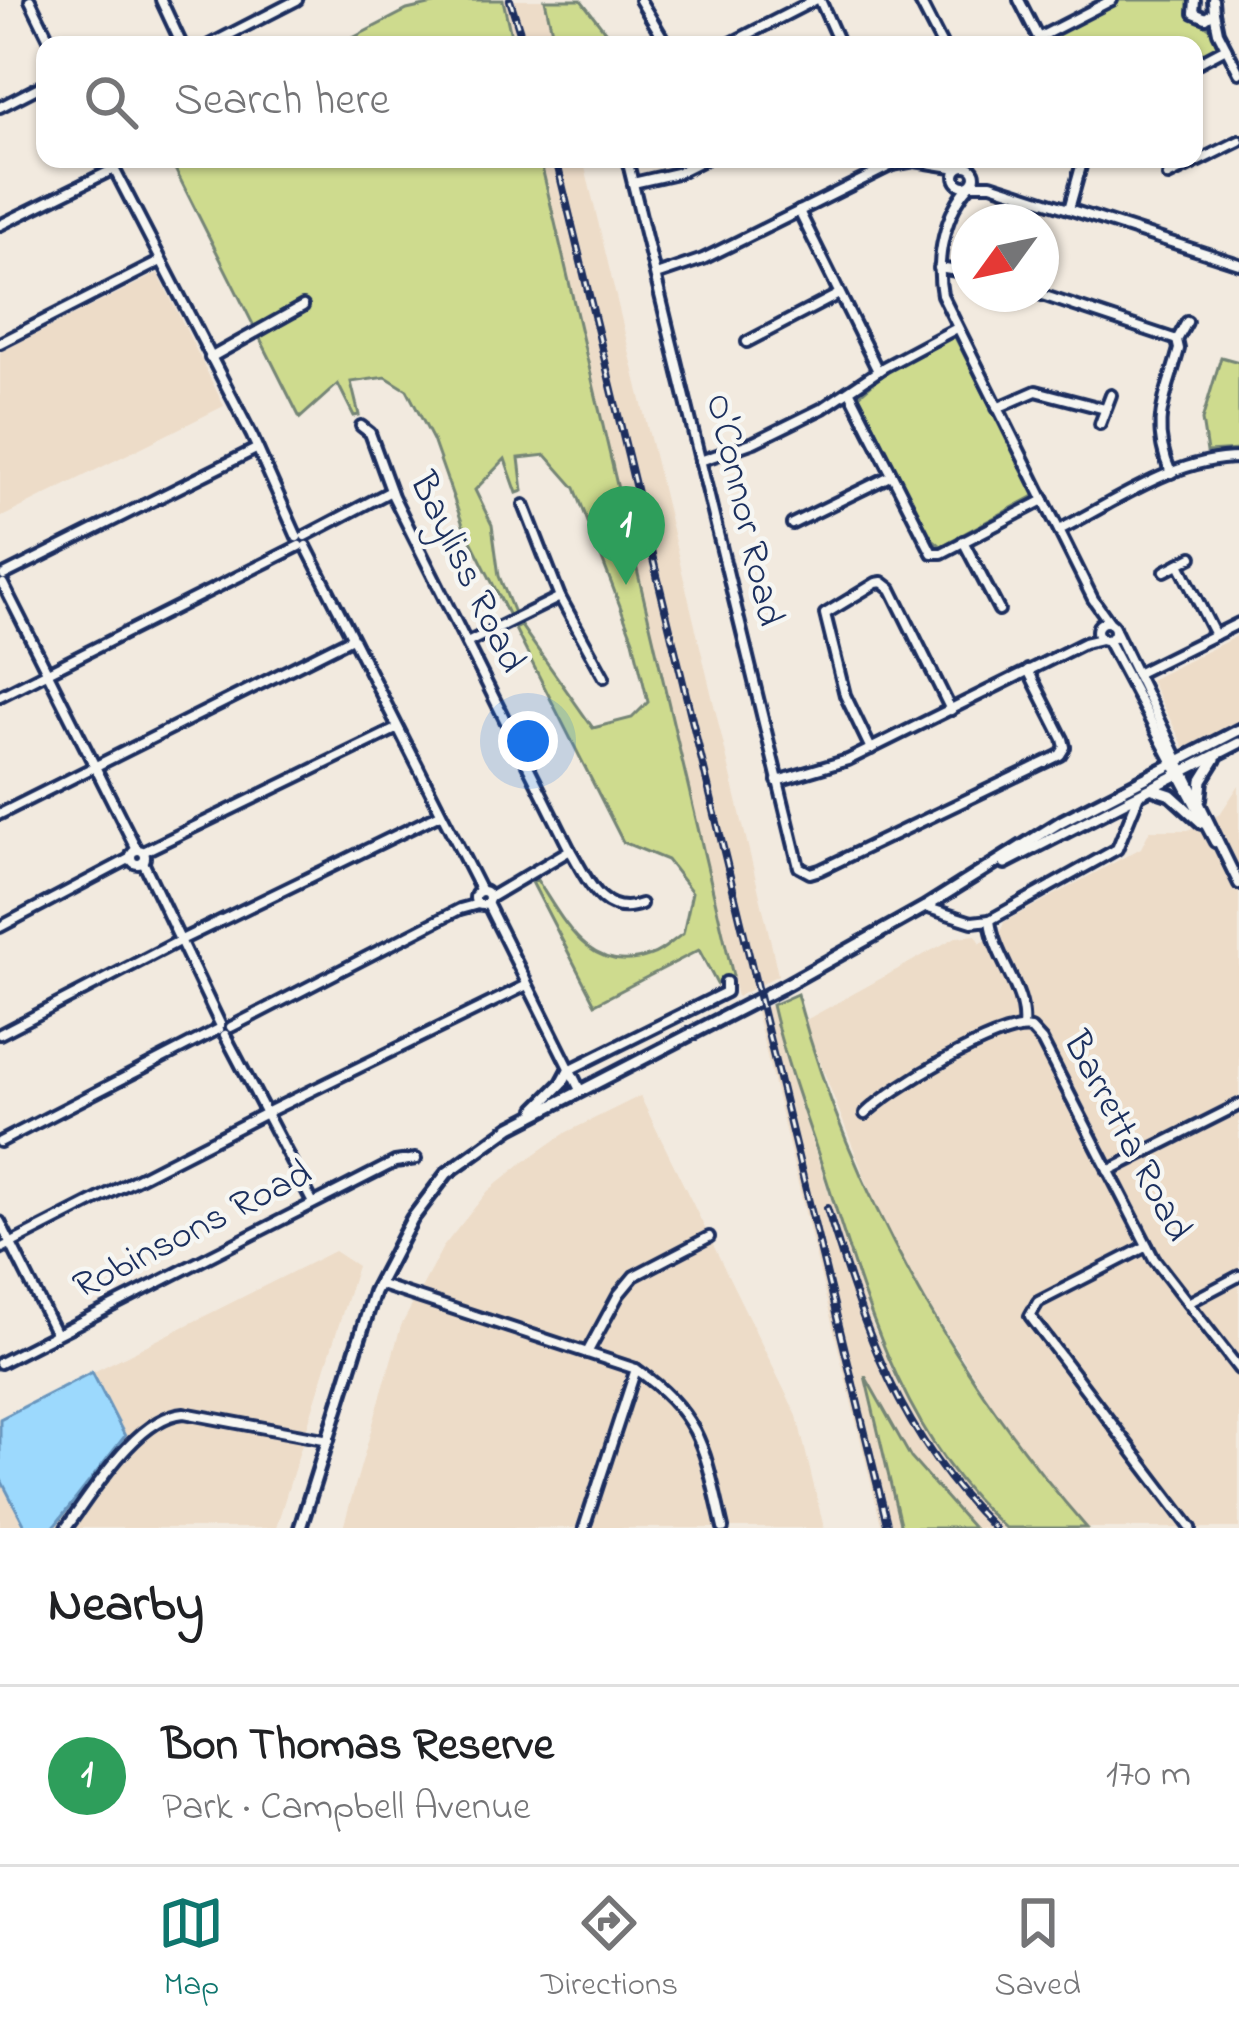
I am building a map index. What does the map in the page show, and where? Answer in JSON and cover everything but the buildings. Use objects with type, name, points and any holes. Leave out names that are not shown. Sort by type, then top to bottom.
[{"type":"main road","points":[[300,1528],[378,1284],[412,1219],[460,1162],[518,1123],[782,987],[925,907],[1062,821],[1239,730]]},
{"type":"main road","points":[[968,881],[1239,743]]},
{"type":"main road","points":[[1201,800],[1202,780],[1218,754]]},
{"type":"main road","points":[[1151,789],[1171,795],[1202,823]]},
{"type":"main road","points":[[518,1123],[556,1091],[568,1070]]},
{"type":"street","points":[[30,0],[48,36]]},
{"type":"street","points":[[160,0],[178,36]]},
{"type":"street","points":[[227,36],[297,0]]},
{"type":"street","points":[[640,0],[662,36]]},
{"type":"street","points":[[745,36],[816,0],[836,36]]},
{"type":"street","points":[[919,0],[937,36]]},
{"type":"street","points":[[1019,0],[1037,36]]},
{"type":"street","points":[[1049,36],[1112,0]]},
{"type":"street","points":[[1195,0],[1194,13],[1218,32]]},
{"type":"street","points":[[1202,18],[1224,2]]},
{"type":"street","points":[[1214,7],[1218,32],[1239,73]]},
{"type":"street","points":[[1203,60],[1226,48]]},
{"type":"street","points":[[0,107],[36,89]]},
{"type":"street","points":[[1203,159],[1239,141]]},
{"type":"street","points":[[0,225],[107,168]]},
{"type":"street","points":[[114,168],[158,263],[171,279],[253,450],[580,1090]]},
{"type":"street","name":"O'Connor Road","points":[[630,168],[796,861],[804,872],[820,871],[1063,752],[1063,739],[1028,670]]},
{"type":"street","points":[[633,183],[687,168]]},
{"type":"street","points":[[655,272],[703,259],[886,168]]},
{"type":"street","points":[[942,168],[956,180],[991,184],[1239,264]]},
{"type":"street","points":[[966,168],[956,180],[957,202],[939,271],[942,296],[1093,599],[1113,627],[1133,676],[1201,800],[1239,884]]},
{"type":"street","points":[[957,202],[971,184],[968,168]]},
{"type":"street","points":[[971,168],[991,184]]},
{"type":"street","points":[[1066,208],[1080,168]]},
{"type":"street","points":[[1168,176],[1184,168]]},
{"type":"street","points":[[797,212],[878,370]]},
{"type":"street","points":[[0,343],[158,263]]},
{"type":"street","points":[[939,271],[951,271]]},
{"type":"street","points":[[748,342],[839,294]]},
{"type":"street","points":[[1059,301],[1177,340]]},
{"type":"street","points":[[210,358],[303,306]]},
{"type":"street","points":[[1171,473],[1158,432],[1179,349],[1177,340],[1187,322]]},
{"type":"street","points":[[699,458],[754,442],[957,328]]},
{"type":"street","points":[[997,408],[1036,391],[1105,409]]},
{"type":"street","points":[[850,392],[926,541],[945,550],[1044,500]]},
{"type":"street","points":[[1100,424],[1111,395]]},
{"type":"street","name":"Bayliss Road","points":[[361,426],[376,446],[392,494],[572,853],[607,904],[619,909],[641,904]]},
{"type":"street","points":[[253,450],[2,580],[313,1203]]},
{"type":"street","points":[[1059,530],[1201,460],[1239,458]]},
{"type":"street","points":[[792,524],[892,475]]},
{"type":"street","points":[[0,696],[392,494]]},
{"type":"street","points":[[524,505],[560,597],[604,677]]},
{"type":"street","points":[[963,541],[999,610]]},
{"type":"street","points":[[1165,571],[1192,557]]},
{"type":"street","points":[[1179,564],[1215,635]]},
{"type":"street","points":[[871,749],[845,695],[829,630],[833,606],[871,587],[882,587],[893,596],[951,710]]},
{"type":"street","points":[[467,644],[560,597]]},
{"type":"street","points":[[1093,599],[1101,634],[1133,676]]},
{"type":"street","points":[[1133,676],[1239,623]]},
{"type":"street","points":[[776,778],[838,763],[871,749],[1113,627]]},
{"type":"street","points":[[1101,634],[1113,627]]},
{"type":"street","points":[[0,814],[349,637]]},
{"type":"street","points":[[0,927],[395,726]]},
{"type":"street","points":[[1183,773],[1202,823],[1223,853]]},
{"type":"street","points":[[925,907],[972,922],[990,920],[1117,849],[1139,795]]},
{"type":"street","points":[[0,1034],[438,812]]},
{"type":"street","points":[[0,1142],[572,853]]},
{"type":"street","points":[[990,920],[999,955],[1024,1005],[1024,1027]]},
{"type":"street","points":[[972,922],[999,955]]},
{"type":"street","points":[[568,1070],[726,992],[726,982]]},
{"type":"street","points":[[0,1250],[524,984]]},
{"type":"street","name":"Barretta Road","points":[[865,1114],[907,1081],[1024,1027],[1042,1041],[1147,1246],[1239,1369]]},
{"type":"street","points":[[1108,1171],[1239,1105]]},
{"type":"street","name":"Robinsons Road","points":[[0,1363],[394,1162],[416,1159]]},
{"type":"street","points":[[0,1222],[56,1334]]},
{"type":"street","points":[[587,1353],[634,1276],[709,1237]]},
{"type":"street","points":[[1147,1246],[1038,1303],[1030,1316],[1191,1528]]},
{"type":"street","points":[[1188,1304],[1239,1276]]},
{"type":"street","points":[[378,1284],[636,1369],[664,1388],[689,1415],[701,1441],[723,1528]]},
{"type":"street","points":[[584,1528],[636,1369]]},
{"type":"street","points":[[66,1528],[145,1429],[166,1416],[184,1413],[329,1440]]},
{"type":"shaded area","points":[[503,0],[544,0],[553,36],[511,36]]},
{"type":"shaded area","points":[[542,168],[585,168],[770,938],[778,975],[737,997]]},
{"type":"shaded area","points":[[158,273],[224,406],[0,518],[0,352]]},
{"type":"shaded area","points":[[1239,635],[1239,721],[1185,749],[1150,680]]},
{"type":"shaded area","points":[[1239,785],[1239,1528],[1087,1528],[1011,1435],[920,1291],[879,1214],[804,1021],[956,937],[976,935],[981,943],[1000,933],[1004,922],[1141,848],[1150,830],[1188,830],[1220,814]]},
{"type":"shaded area","points":[[772,1005],[784,1056],[872,1324],[900,1388],[963,1486],[1005,1528],[973,1528],[953,1509],[911,1458],[864,1376],[901,1528],[882,1528],[756,1011]]},
{"type":"shaded area","points":[[640,1096],[797,1416],[824,1528],[343,1528],[401,1326],[443,1247],[488,1191],[521,1164],[567,1132]]},
{"type":"shaded area","points":[[334,1251],[357,1266],[276,1528],[0,1528],[0,1419]]},
{"type":"green space","points":[[451,0],[503,0],[511,36],[356,36],[407,10]]},
{"type":"green space","points":[[545,0],[581,0],[609,36],[553,36]]},
{"type":"green space","points":[[1120,0],[1191,0],[1191,14],[1212,30],[1217,46],[1203,55],[1203,36],[1049,35]]},
{"type":"green space","points":[[175,168],[542,168],[733,976],[717,984],[699,950],[595,1004],[532,882],[537,880],[581,942],[611,959],[655,953],[683,934],[692,892],[667,860],[623,842],[515,629],[521,626],[593,728],[632,718],[648,702],[633,640],[575,488],[546,455],[519,458],[523,491],[517,493],[505,459],[475,490],[492,525],[499,576],[514,613],[509,616],[463,525],[433,440],[407,390],[386,377],[351,382],[359,415],[354,416],[338,384],[300,418]]},
{"type":"green space","points":[[954,335],[1036,495],[941,546],[929,536],[859,395],[888,370]]},
{"type":"green space","points":[[1221,357],[1239,362],[1239,450],[1207,452],[1202,420]]},
{"type":"green space","points":[[797,994],[846,1138],[912,1277],[993,1408],[1087,1528],[1005,1528],[970,1492],[914,1411],[857,1275],[784,1050],[772,1005]]},
{"type":"green space","points":[[865,1376],[911,1458],[973,1528],[901,1528]]},
{"type":"water","points":[[92,1372],[125,1436],[53,1528],[26,1528],[0,1478],[0,1419]]},
{"type":"railway","points":[[510,0],[521,36]]},
{"type":"railway","points":[[558,168],[888,1528]]},
{"type":"railway","points":[[827,1208],[889,1380],[933,1456],[994,1528]]},
{"type":"place","name":"Bon Thomas Reserve","points":[[626,585]]}]
